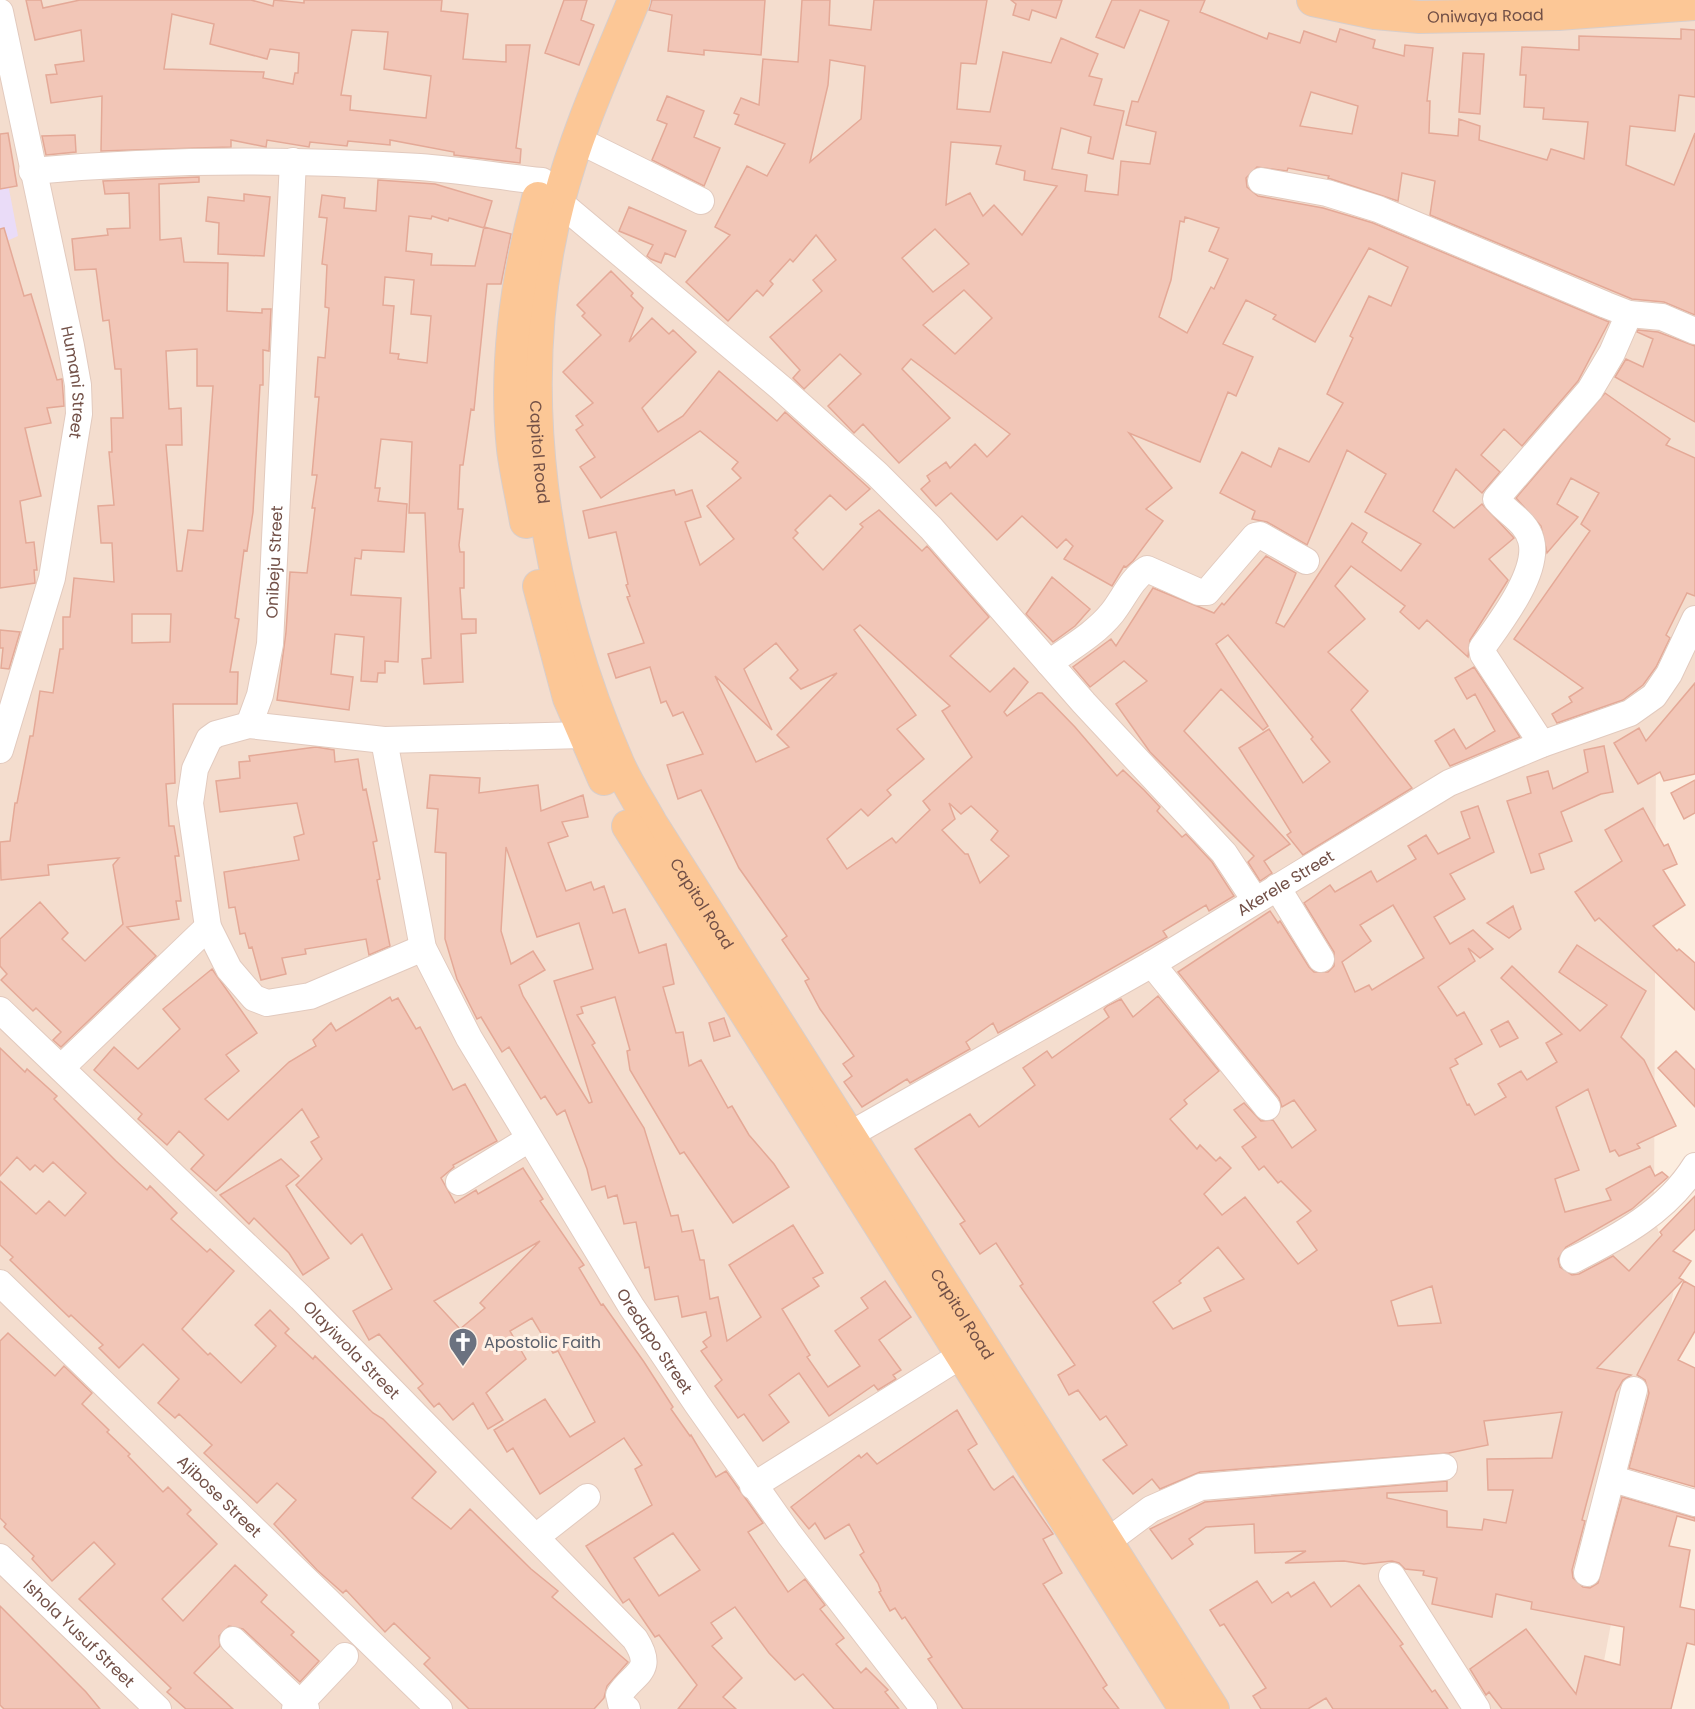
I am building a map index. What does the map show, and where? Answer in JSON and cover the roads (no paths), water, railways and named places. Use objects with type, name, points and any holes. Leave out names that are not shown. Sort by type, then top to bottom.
[{"type":"main road","name":"Capitol Road","points":[[550,191],[612,0]]},
{"type":"main road","name":"Capitol Road","points":[[634,0],[578,140],[550,191],[527,242],[516,308],[511,382],[513,449],[552,644],[594,733],[631,831],[972,1348],[1108,1541],[1213,1709]]},
{"type":"main road","name":"Oniwaya Road","points":[[1313,0],[1375,6],[1420,17],[1559,7],[1695,4]]},
{"type":"main road","name":"Capitol Road","points":[[594,733],[619,765],[651,823],[849,1135],[1185,1709]]},
{"type":"street","name":"Humani Street","points":[[0,12],[32,171],[72,346],[80,414],[52,578],[8,701],[0,750]]},
{"type":"street","points":[[578,140],[701,201]]},
{"type":"street","points":[[32,171],[111,165],[293,161],[422,168],[550,191],[781,387],[877,474],[975,575],[1049,663],[1224,853],[1255,900]]},
{"type":"street","name":"Onibeju Street","points":[[249,725],[260,694],[270,645],[293,161]]},
{"type":"street","points":[[1261,181],[1327,193],[1378,208],[1553,285],[1629,314],[1662,317],[1695,331]]},
{"type":"street","points":[[1542,744],[1507,687],[1483,654],[1482,648],[1519,594],[1531,555],[1532,540],[1519,519],[1503,509],[1496,499],[1590,390],[1612,353],[1629,314]]},
{"type":"street","points":[[1049,663],[1098,627],[1112,613],[1138,574],[1147,569],[1199,592],[1207,592],[1255,536],[1260,535],[1306,561]]},
{"type":"street","name":"Akerele Street","points":[[849,1135],[1152,964],[1449,783],[1542,744],[1629,713],[1654,696],[1669,674],[1695,619]]},
{"type":"street","points":[[423,948],[310,996],[267,1003],[254,998],[230,969],[208,927],[190,802],[195,769],[202,749],[209,739],[216,734],[249,725],[384,740],[594,733]]},
{"type":"street","name":"Oredapo Street","points":[[384,740],[423,948],[469,1038],[631,1306],[753,1486],[924,1709]]},
{"type":"street","points":[[1277,888],[1321,959]]},
{"type":"street","points":[[61,1068],[208,927]]},
{"type":"street","points":[[1152,964],[1267,1107]]},
{"type":"street","name":"Olayiwola Street","points":[[0,1010],[301,1298],[635,1640],[642,1650],[644,1661],[642,1672],[619,1695],[621,1704],[627,1709]]},
{"type":"street","points":[[459,1182],[529,1139]]},
{"type":"street","points":[[1573,1260],[1636,1225],[1661,1206],[1681,1187],[1695,1167]]},
{"type":"street","name":"Ajibose Street","points":[[0,1283],[440,1709]]},
{"type":"street","points":[[753,1486],[972,1348]]},
{"type":"street","points":[[1587,1573],[1634,1390]]},
{"type":"street","points":[[1108,1541],[1151,1509],[1201,1487],[1444,1467]]},
{"type":"street","points":[[1612,1479],[1695,1503]]},
{"type":"street","points":[[536,1538],[587,1497]]},
{"type":"street","name":"Ishola Yusuf Street","points":[[0,1557],[158,1709]]},
{"type":"street","points":[[1392,1576],[1477,1709]]},
{"type":"street","points":[[232,1640],[300,1707],[345,1656]]},
{"type":"place","name":"Apostolic Faith","points":[[463,1368]]}]
